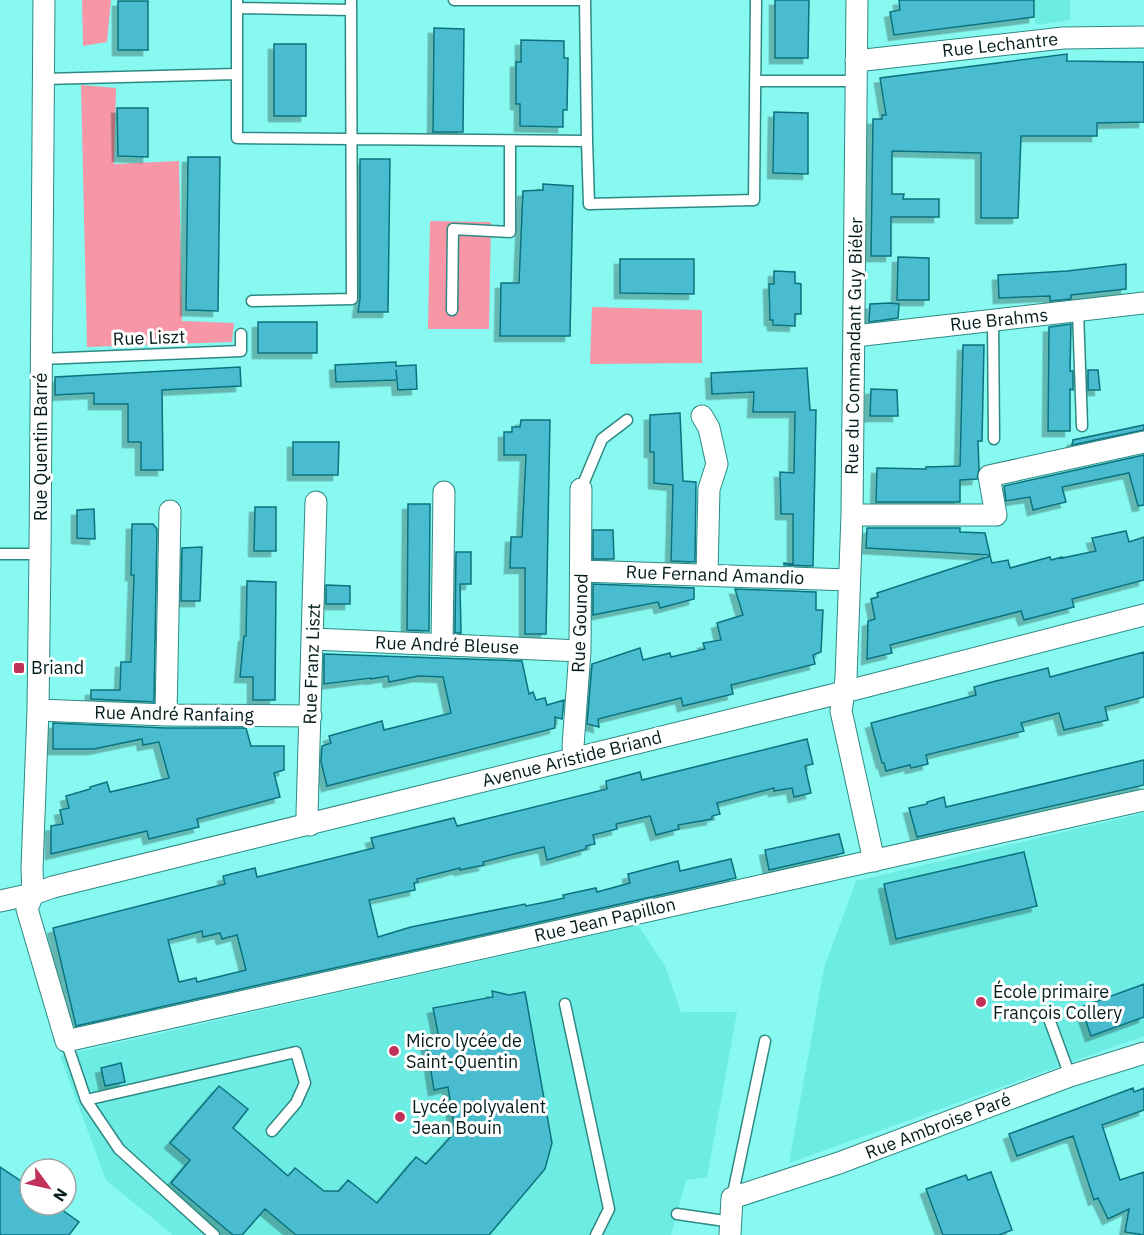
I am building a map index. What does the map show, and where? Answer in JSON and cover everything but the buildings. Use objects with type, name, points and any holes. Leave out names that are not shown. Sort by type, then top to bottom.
[{"type":"street","name":"Rue Quentin Barré","points":[[44,0],[38,710],[33,894],[27,909],[66,1041]]},
{"type":"street","name":"Rue du Commandant Guy Biéler","points":[[857,0],[852,515],[844,692],[841,711],[874,861]]},
{"type":"street","name":"Rue Lechantre","points":[[856,71],[1063,38],[1144,37]]},
{"type":"street","name":"Rue Brahms","points":[[855,336],[1144,303]]},
{"type":"street","points":[[702,416],[709,428],[717,464],[709,489],[707,574]]},
{"type":"street","points":[[852,515],[996,515],[989,476],[1144,442]]},
{"type":"street","name":"Rue Gounod","points":[[575,758],[573,746],[580,651],[582,571],[581,489]]},
{"type":"street","points":[[442,645],[444,492]]},
{"type":"street","name":"Rue Franz Liszt","points":[[310,825],[307,814],[314,639],[316,502]]},
{"type":"street","points":[[166,715],[170,511]]},
{"type":"street","name":"Rue Fernand Amandio","points":[[582,571],[849,580]]},
{"type":"street","name":"Avenue Aristide Briand","points":[[0,901],[844,692],[1144,615]]},
{"type":"street","name":"Rue André Bleuse","points":[[314,639],[580,651]]},
{"type":"street","name":"Rue André Ranfaing","points":[[38,710],[166,715],[311,716]]},
{"type":"street","name":"Rue Jean Papillon","points":[[66,1041],[1144,800]]},
{"type":"street","name":"Rue Ambroise Paré","points":[[732,1198],[839,1163],[1070,1076],[1144,1053]]},
{"type":"street","points":[[731,1229],[732,1198]]},
{"type":"lane","points":[[454,0],[585,0],[589,204],[754,200],[756,0]]},
{"type":"lane","points":[[252,301],[352,299],[352,139],[351,5],[237,4],[237,138],[352,139],[510,141],[587,141]]},
{"type":"lane","points":[[755,81],[856,71]]},
{"type":"lane","points":[[44,79],[237,74]]},
{"type":"lane","points":[[452,310],[453,229],[510,232],[510,141]]},
{"type":"lane","points":[[1078,311],[1082,426]]},
{"type":"lane","points":[[993,320],[994,439]]},
{"type":"lane","name":"Rue Liszt","points":[[41,359],[241,351],[241,334]]},
{"type":"lane","points":[[581,489],[602,440],[627,420]]},
{"type":"lane","points":[[0,554],[40,554]]},
{"type":"lane","points":[[565,1004],[609,1209],[596,1235]]},
{"type":"lane","points":[[1048,1016],[1070,1076]]},
{"type":"lane","points":[[66,1041],[86,1100],[119,1149],[214,1235]]},
{"type":"lane","points":[[732,1198],[765,1041]]},
{"type":"lane","points":[[86,1100],[296,1052],[305,1083],[296,1103],[272,1131]]},
{"type":"lane","points":[[677,1214],[731,1229]]},
{"type":"shaded area","points":[[82,0],[111,0],[107,42],[83,46]]},
{"type":"shaded area","points":[[1035,0],[1070,0],[1070,20],[1035,25]]},
{"type":"shaded area","points":[[81,85],[116,88],[114,164],[179,161],[182,321],[234,323],[232,342],[87,347]]},
{"type":"shaded area","points":[[430,221],[491,222],[489,329],[428,329]]},
{"type":"shaded area","points":[[592,307],[702,310],[702,363],[590,364]]},
{"type":"shaded area","name":"École primaire François Collery","points":[[1144,813],[1144,1036],[789,1163],[824,968],[856,881]]},
{"type":"shaded area","name":"Lycée polyvalent Jean Bouin","points":[[638,925],[665,966],[681,1012],[737,1012],[707,1177],[686,1180],[671,1235],[173,1235],[106,1180],[60,1056]]},
{"type":"place","name":"Briand","points":[[19,668]]},
{"type":"place","name":"École primaire François Collery","points":[[981,1002]]},
{"type":"place","name":"Micro lycée de Saint-Quentin","points":[[394,1051]]},
{"type":"place","name":"Lycée polyvalent Jean Bouin","points":[[400,1117]]}]
